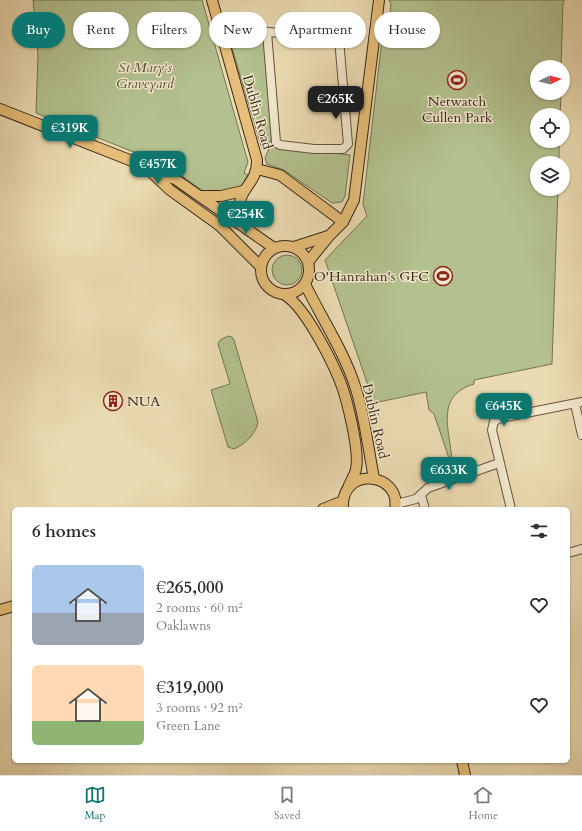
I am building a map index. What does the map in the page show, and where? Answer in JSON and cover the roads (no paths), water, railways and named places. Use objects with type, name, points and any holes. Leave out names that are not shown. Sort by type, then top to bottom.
[{"type":"main road","name":"Dublin Road","points":[[212,0],[215,12]]},
{"type":"main road","points":[[308,262],[329,236],[343,222],[354,200],[379,0]]},
{"type":"main road","name":"Dublin Road","points":[[220,226],[241,192],[256,176],[257,169],[253,145],[225,48]]},
{"type":"main road","points":[[0,110],[132,161],[148,170],[175,179],[274,248]]},
{"type":"main road","points":[[257,169],[280,175],[343,222]]},
{"type":"main road","points":[[148,170],[170,190],[220,226],[261,267]]},
{"type":"main road","points":[[201,196],[221,196],[241,192],[240,210],[247,228]]},
{"type":"main road","points":[[294,247],[305,256],[308,262],[310,269],[305,284],[296,292],[285,295],[273,292],[267,287],[263,280],[261,267],[268,253],[274,248],[281,246],[294,247],[329,236]]},
{"type":"main road","name":"Dublin Road","points":[[305,284],[336,343],[356,388],[368,438],[374,478]]},
{"type":"main road","name":"Dublin Road","points":[[285,295],[292,299],[305,315],[327,353],[341,382],[356,447],[356,468],[343,505]]},
{"type":"main road","points":[[348,488],[360,480],[374,478],[387,485],[392,490],[395,507]]},
{"type":"main road","points":[[333,507],[343,505]]},
{"type":"main road","points":[[0,610],[12,607]]},
{"type":"main road","points":[[462,763],[465,775]]},
{"type":"street","points":[[267,32],[339,39],[348,144],[343,149],[314,149],[280,145],[276,142],[267,32]]},
{"type":"street","points":[[510,507],[492,430],[494,421],[501,418],[578,403],[582,435]]},
{"type":"street","points":[[395,507],[416,499],[428,488],[499,463]]},
{"type":"street","points":[[421,495],[424,507]]},
{"type":"street","points":[[570,552],[582,549]]},
{"type":"place","name":"Netwatch Cullen Park","points":[[457,80]]},
{"type":"place","name":"O'Hanrahan's GFC","points":[[443,276]]},
{"type":"place","name":"NUA","points":[[113,401]]},
{"type":"park label","name":"St Mary's Graveyard","points":[[145,76]]}]
